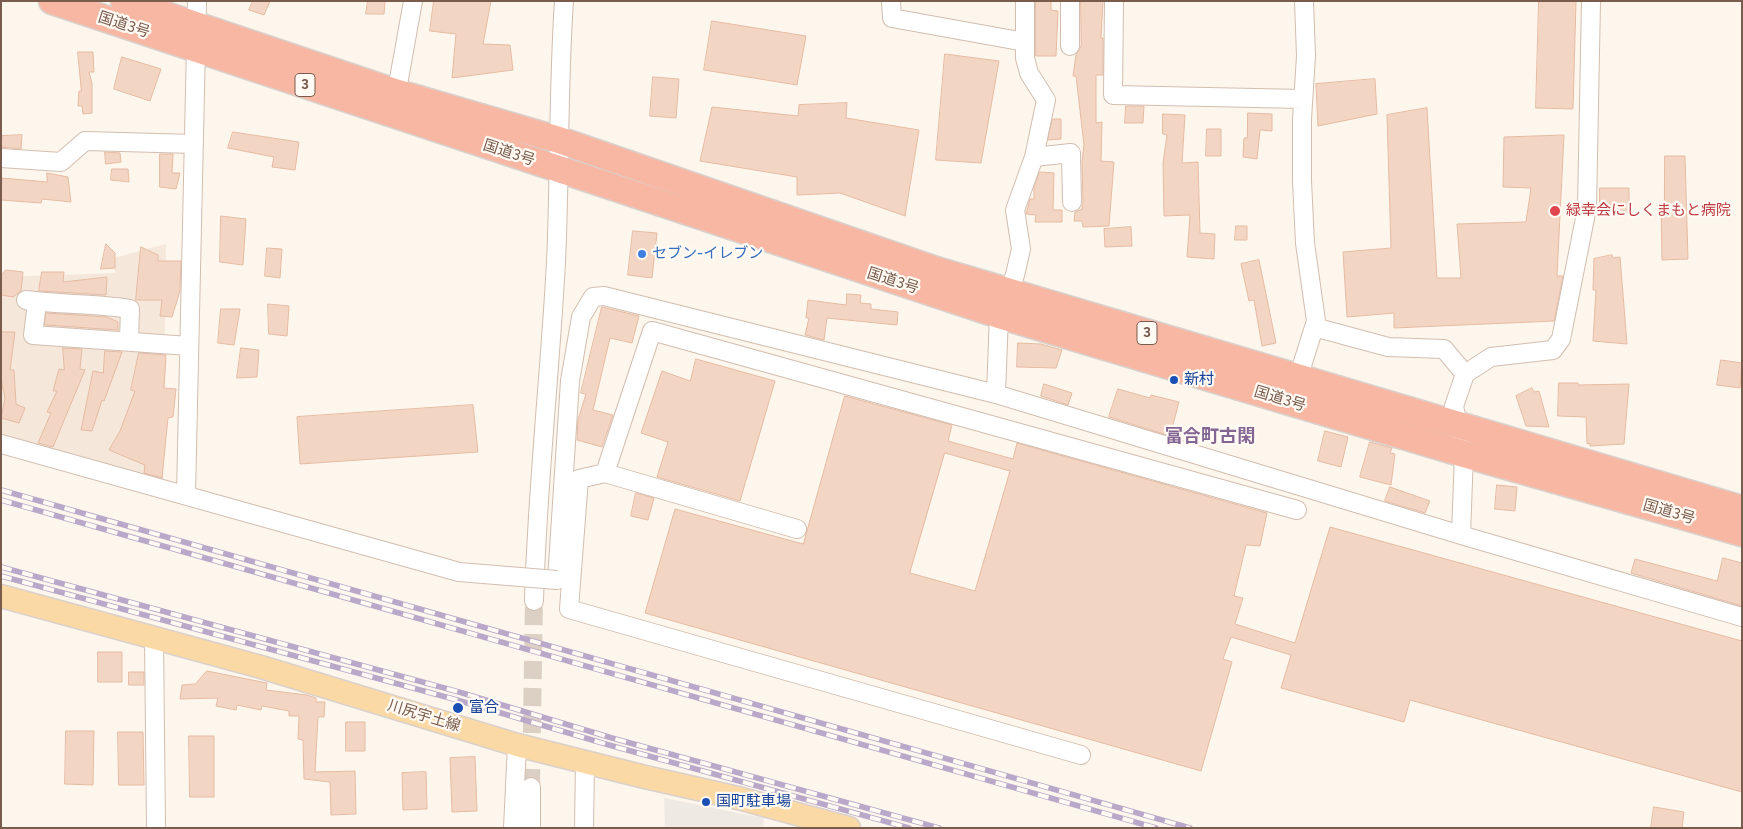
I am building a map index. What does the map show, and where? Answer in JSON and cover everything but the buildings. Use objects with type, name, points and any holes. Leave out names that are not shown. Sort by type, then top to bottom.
[{"type":"highway","name":"国道3号","points":[[52,1],[196,25]]},
{"type":"highway","name":"国道3号","points":[[124,1],[196,25],[607,187],[1003,303],[1464,454],[1742,533]]},
{"type":"highway","name":"国道3号","points":[[394,103],[559,140],[936,270],[1003,303],[1298,378],[1742,509]]},
{"type":"main road","name":"川尻宇土線","points":[[1,596],[261,667],[517,745],[738,798],[848,828]]},
{"type":"street","points":[[394,103],[413,1]]},
{"type":"street","points":[[534,601],[539,488],[556,261],[564,1]]},
{"type":"street","points":[[891,1],[892,18],[1025,42]]},
{"type":"street","points":[[996,394],[1003,303],[1016,275],[1021,249],[1016,210],[1017,200],[1034,156],[1046,100],[1029,73],[1025,58],[1025,1]]},
{"type":"street","points":[[1070,1],[1070,46]]},
{"type":"street","points":[[1114,1],[1113,96],[1303,99]]},
{"type":"street","points":[[1298,378],[1316,321],[1305,243],[1302,181],[1303,99],[1306,56],[1304,1]]},
{"type":"street","points":[[1461,535],[1464,454],[1454,406],[1465,374],[1491,357],[1553,350],[1561,339],[1586,208],[1591,1]]},
{"type":"street","points":[[186,494],[196,25]]},
{"type":"street","points":[[1,158],[61,162],[85,141],[194,144]]},
{"type":"street","points":[[1034,156],[1071,152],[1072,202]]},
{"type":"street","points":[[1,444],[186,494],[459,572],[557,580],[570,381],[581,317],[593,297],[604,296],[996,394],[1461,535],[1742,617]]},
{"type":"street","points":[[129,341],[130,308],[103,304],[47,303],[26,300],[37,303],[34,335],[190,346]]},
{"type":"street","points":[[1314,327],[1388,347],[1444,349],[1465,374]]},
{"type":"street","points":[[605,473],[652,331],[1297,510]]},
{"type":"street","points":[[790,369],[797,344]]},
{"type":"street","points":[[797,529],[605,473],[579,479],[569,609],[1081,755]]},
{"type":"street","points":[[154,638],[156,828]]},
{"type":"street","points":[[513,828],[517,745]]},
{"type":"street","points":[[584,828],[585,762]]},
{"type":"street","points":[[531,787],[531,828]]},
{"type":"shaded area","points":[[166,244],[163,488],[1,433],[1,277],[116,273],[110,259]]},
{"type":"shaded area","points":[[664,798],[764,818],[763,828],[665,828]]},
{"type":"tunnel","points":[[531,787],[534,601]]},
{"type":"railway","points":[[1,490],[1190,828]]},
{"type":"railway","points":[[1,500],[1156,828]]},
{"type":"railway","points":[[1,567],[459,692],[612,738],[939,828]]},
{"type":"railway","points":[[1,576],[457,700],[609,745],[909,828]]},
{"type":"place","name":"緑幸会にしくまもと病院","points":[[1555,211]]},
{"type":"place","name":"セブン-イレブン","points":[[642,254]]},
{"type":"place","name":"新村","points":[[1174,380]]},
{"type":"place","name":"富合","points":[[458,708]]},
{"type":"place","name":"国町駐車場","points":[[706,802]]},
{"type":"district","name":"富合町古閑","points":[[1210,437]]}]
